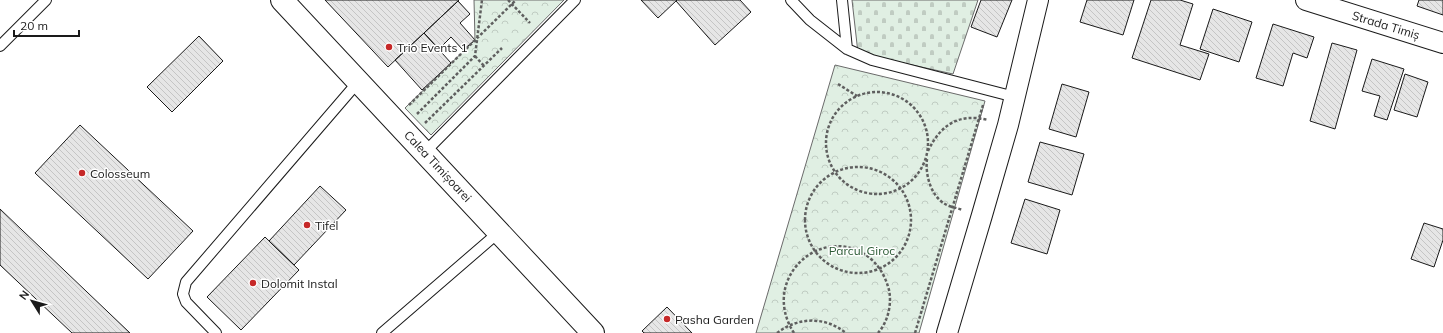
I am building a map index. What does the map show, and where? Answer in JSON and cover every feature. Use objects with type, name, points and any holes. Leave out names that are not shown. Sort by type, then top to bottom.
[{"type":"main road","name":"Calea Timișoarei","points":[[282,0],[593,333]]},
{"type":"street","points":[[947,333],[1008,125],[1038,0]]},
{"type":"street","name":"Strada Timiș","points":[[1306,0],[1443,43]]},
{"type":"lane","points":[[0,46],[46,0]]},
{"type":"lane","points":[[408,134],[541,34],[575,0]]},
{"type":"lane","points":[[791,0],[810,20],[847,49],[872,60],[1015,97]]},
{"type":"lane","points":[[842,0],[847,49]]},
{"type":"lane","points":[[216,333],[186,302],[183,294],[186,282],[358,82]]},
{"type":"lane","points":[[382,333],[499,232]]},
{"type":"path","points":[[408,134],[475,56],[482,0]]},
{"type":"path","points":[[508,0],[541,34]]},
{"type":"path","points":[[408,134],[477,39],[516,0]]},
{"type":"path","points":[[523,27],[535,16]]},
{"type":"path","points":[[408,134],[484,66],[506,44]]},
{"type":"path","points":[[475,56],[484,66]]},
{"type":"path","points":[[838,84],[857,96]]},
{"type":"path","points":[[982,215],[945,204],[931,186],[926,164],[927,152],[928,138],[924,124],[917,111],[906,101],[893,94],[886,93],[871,92],[857,96],[839,110],[830,123],[826,145],[832,167],[846,184],[865,192],[879,194],[886,193],[906,185],[924,164],[927,152],[936,137],[949,125],[968,117],[1008,125]]},
{"type":"path","points":[[916,333],[983,102]]},
{"type":"path","points":[[856,167],[871,168],[890,178],[900,188],[907,200],[910,213],[909,234],[900,252],[890,262],[879,268],[864,272],[844,271],[831,266],[815,251],[806,233],[806,207],[815,188],[824,179],[836,172],[856,167]]},
{"type":"path","points":[[794,333],[789,325],[784,306],[785,287],[788,278],[799,262],[815,251],[838,247],[854,250],[868,257],[879,268],[888,285],[890,304],[885,322],[878,333]]},
{"type":"path","points":[[777,333],[789,325],[812,320],[834,325],[846,333]]},
{"type":"green space","points":[[474,0],[564,0],[431,135],[405,108],[475,40]]},
{"type":"green space","points":[[852,0],[978,0],[953,74],[858,53]]},
{"type":"green space","name":"Parcul Giroc","points":[[835,65],[985,101],[919,333],[756,333]]},
{"type":"building","name":"Trio Events 1","points":[[325,0],[459,0],[388,67]]},
{"type":"building","points":[[641,0],[677,0],[658,18]]},
{"type":"building","points":[[740,0],[751,12],[715,45],[676,1]]},
{"type":"building","points":[[981,0],[1012,0],[997,37],[971,27]]},
{"type":"building","points":[[1087,0],[1134,0],[1123,35],[1080,22]]},
{"type":"building","points":[[1151,0],[1180,0],[1193,4],[1180,45],[1209,54],[1200,80],[1132,58]]},
{"type":"building","points":[[1419,0],[1443,0],[1443,15],[1417,6]]},
{"type":"building","points":[[458,1],[470,14],[460,23],[475,40],[463,50],[451,37],[439,49],[424,33]]},
{"type":"building","points":[[1213,9],[1252,22],[1239,62],[1200,49]]},
{"type":"building","points":[[1273,24],[1314,37],[1307,58],[1293,53],[1283,86],[1256,78]]},
{"type":"building","points":[[424,33],[451,63],[422,90],[395,60]]},
{"type":"building","points":[[199,36],[223,61],[172,112],[147,87]]},
{"type":"building","points":[[1332,43],[1357,50],[1335,129],[1310,121]]},
{"type":"building","points":[[1372,59],[1404,69],[1387,120],[1374,116],[1380,96],[1362,91]]},
{"type":"building","points":[[1405,74],[1428,82],[1417,117],[1394,110]]},
{"type":"building","points":[[1062,84],[1089,92],[1076,137],[1049,129]]},
{"type":"building","points":[[80,125],[193,231],[148,279],[35,173]]},
{"type":"building","points":[[1040,142],[1084,154],[1072,195],[1028,182]]},
{"type":"building","name":"Tifel","points":[[320,186],[346,210],[294,265],[269,241]]},
{"type":"building","points":[[1025,199],[1060,210],[1047,254],[1011,243]]},
{"type":"building","points":[[0,209],[130,333],[72,333],[0,265]]},
{"type":"building","points":[[1424,223],[1443,229],[1443,240],[1434,267],[1411,259]]},
{"type":"building","name":"Dolomit Instal","points":[[265,237],[299,270],[241,330],[207,297]]},
{"type":"building","name":"Pasha Garden","points":[[667,307],[692,333],[644,333],[642,331]]},
{"type":"place","name":"Trio Events 1","points":[[389,47]]},
{"type":"place","name":"Colosseum","points":[[82,173]]},
{"type":"place","name":"Tifel","points":[[307,225]]},
{"type":"place","name":"Dolomit Instal","points":[[253,283]]},
{"type":"place","name":"Pasha Garden","points":[[667,319]]}]
